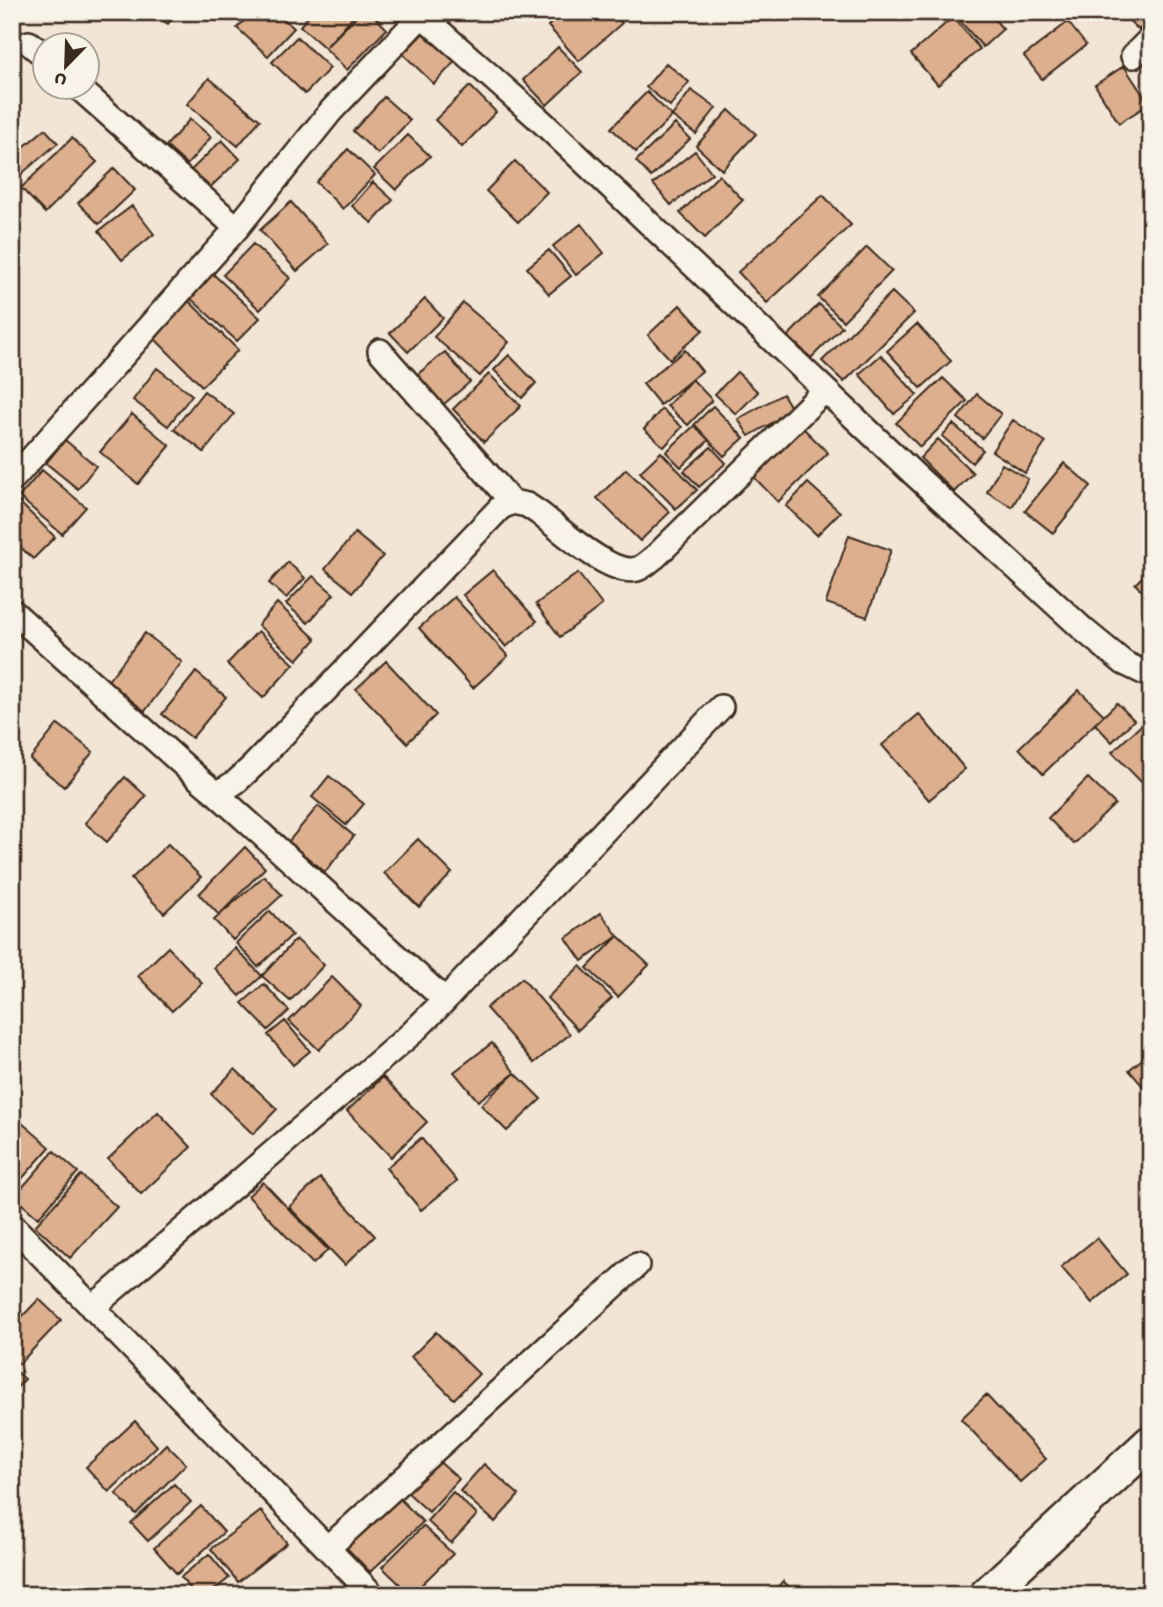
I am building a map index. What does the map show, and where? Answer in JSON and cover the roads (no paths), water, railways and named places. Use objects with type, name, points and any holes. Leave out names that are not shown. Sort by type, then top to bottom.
[{"type":"street","points":[[12,480],[236,228],[331,111],[420,14],[541,121],[925,485],[1085,631],[1124,663],[1151,676]]},
{"type":"street","points":[[1133,57],[1151,38]]},
{"type":"street","points":[[95,102],[236,228]]},
{"type":"street","points":[[380,351],[512,502],[527,505],[608,565],[626,570],[641,568],[654,557],[825,390]]},
{"type":"street","points":[[217,794],[237,781],[254,765],[500,508],[512,502]]},
{"type":"street","points":[[12,611],[445,1000]]},
{"type":"street","points":[[92,1308],[412,1033],[721,707]]},
{"type":"street","points":[[12,1225],[373,1595]]},
{"type":"street","points":[[328,1548],[637,1265]]},
{"type":"street","points":[[986,1595],[1151,1442]]}]
